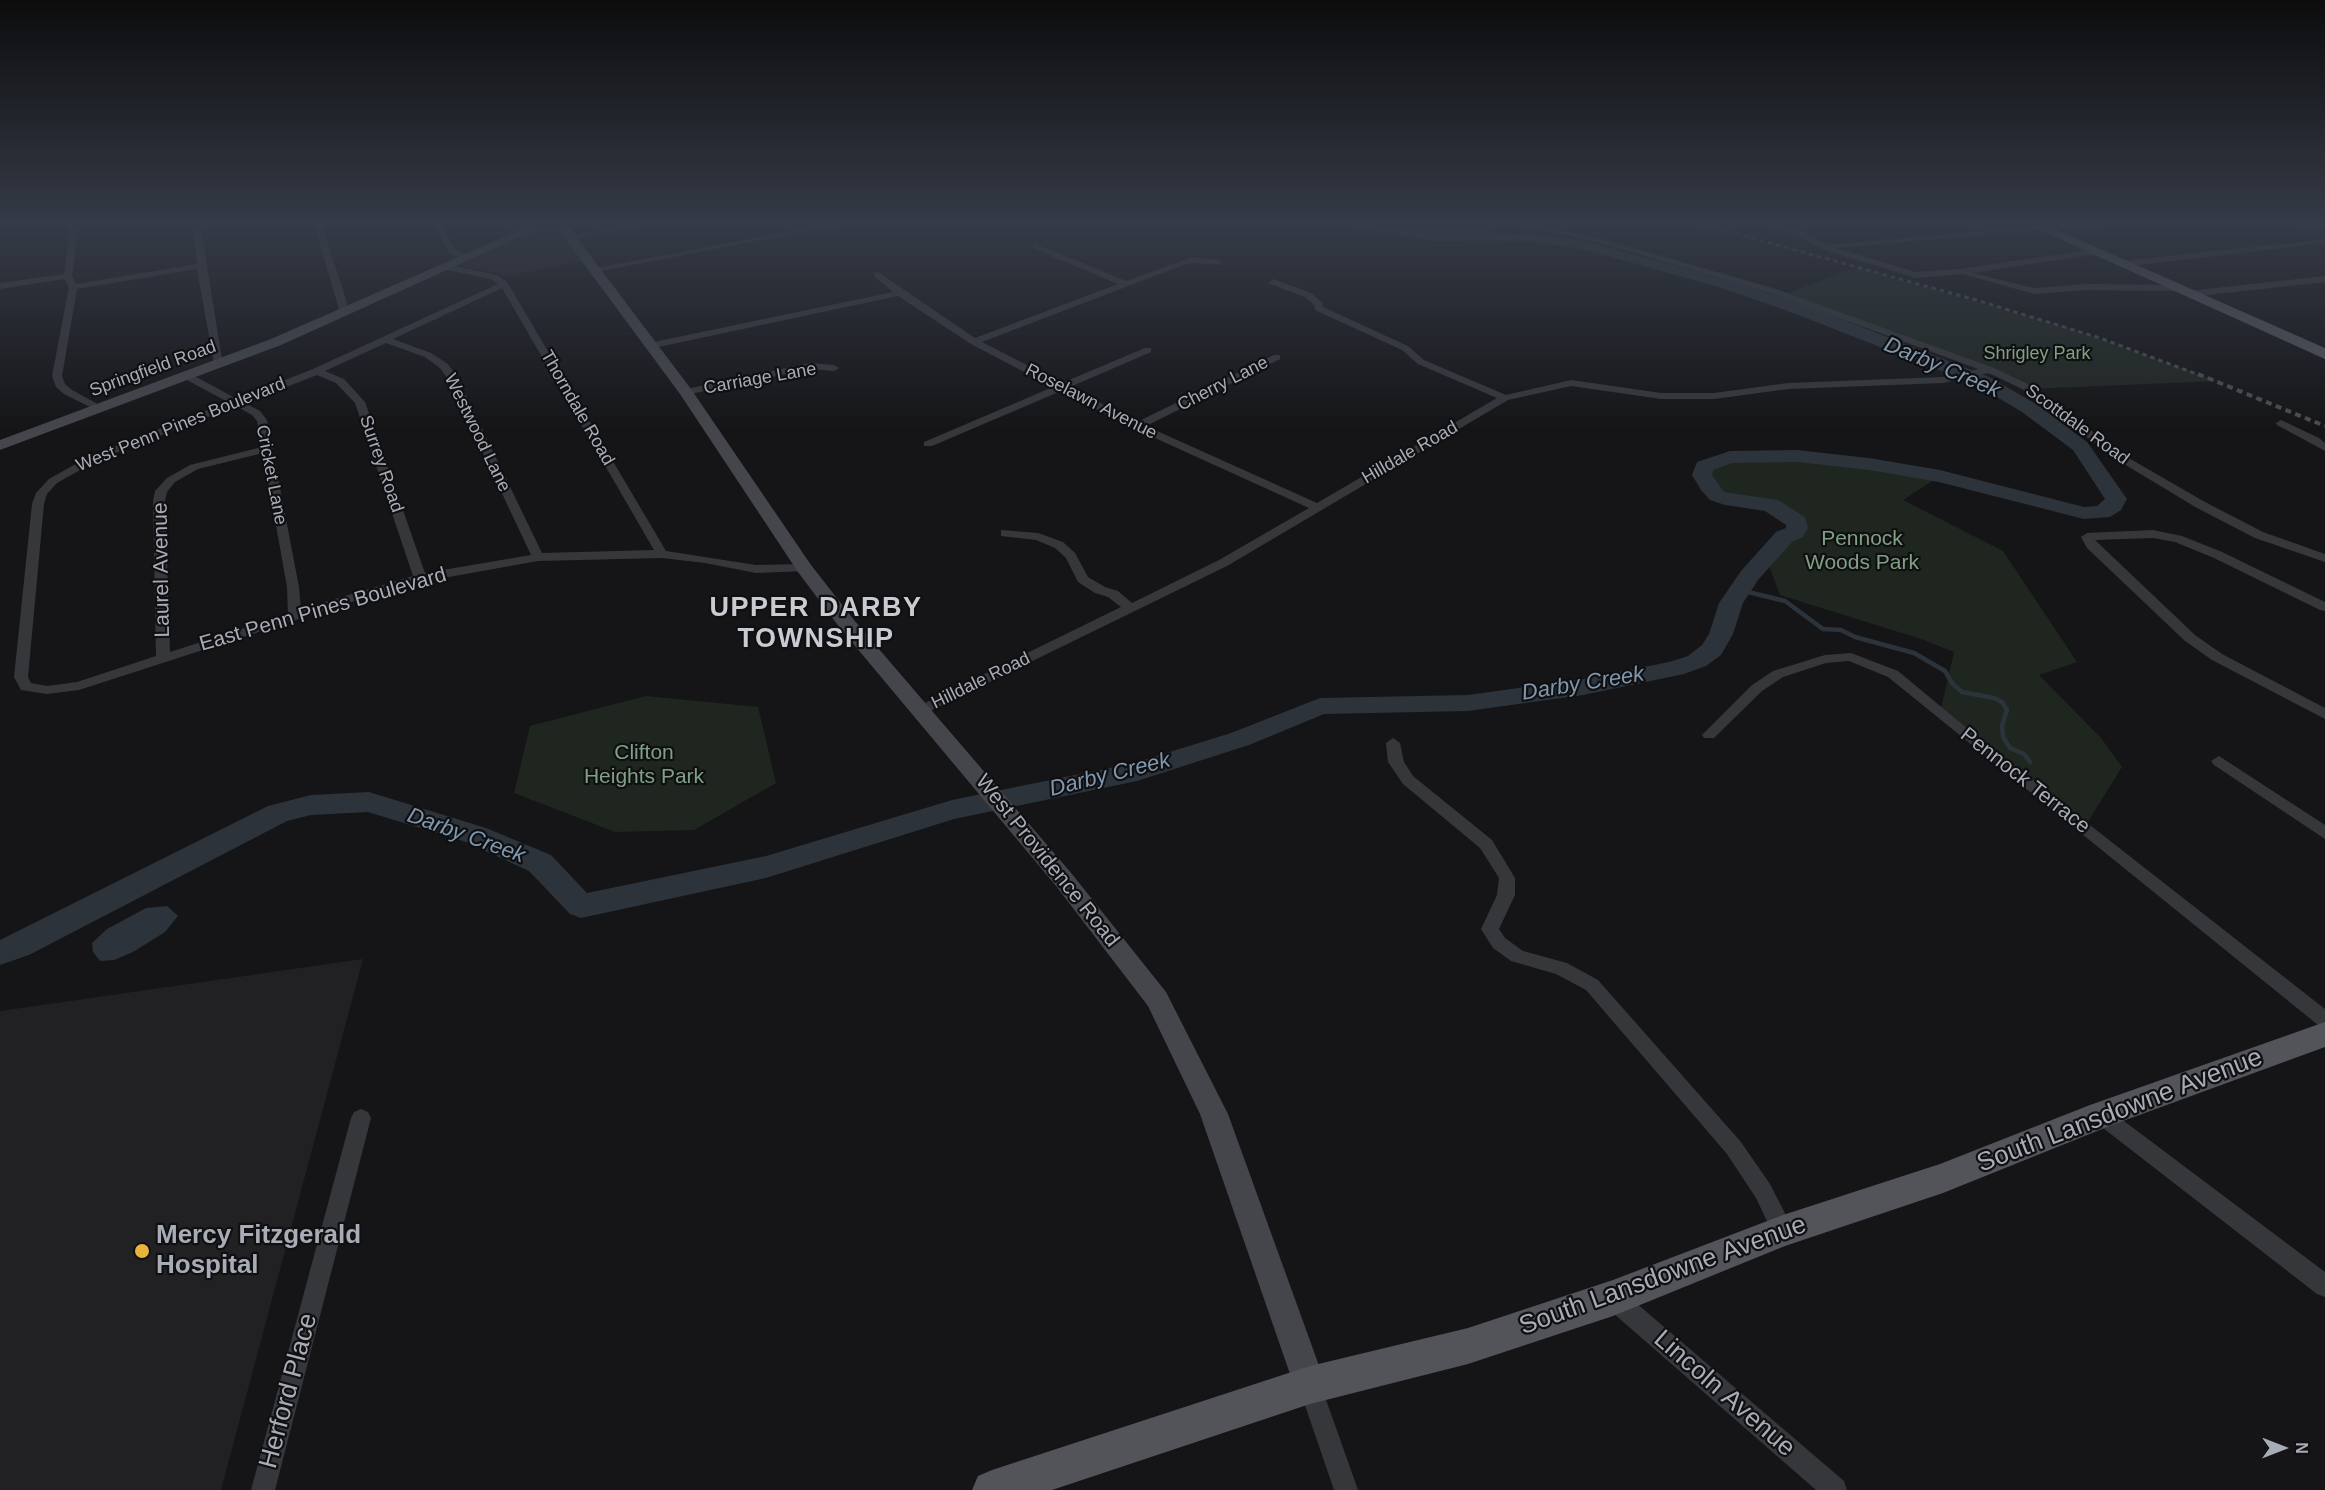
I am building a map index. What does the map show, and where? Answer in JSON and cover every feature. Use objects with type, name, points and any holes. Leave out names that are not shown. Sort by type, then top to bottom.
[{"type":"main road","points":[[2183,292],[2325,354]]},
{"type":"main road","name":"South Lansdowne Avenue","points":[[993,1490],[1310,1385],[1468,1346],[1613,1298],[1783,1231],[1943,1178],[2101,1115],[2325,1035]]},
{"type":"street","points":[[72,292],[57,376],[60,385],[68,392],[100,408]]},
{"type":"street","points":[[206,292],[219,364]]},
{"type":"street","points":[[339,292],[345,312]]},
{"type":"street","name":"Springfield Road","points":[[0,445],[219,364],[391,292]]},
{"type":"street","name":"West Penn Pines Boulevard","points":[[163,658],[79,686],[47,690],[26,687],[21,677],[39,512],[38,500],[53,481],[83,462],[317,371],[488,292]]},
{"type":"street","name":"Thorndale Road","points":[[508,292],[662,554]]},
{"type":"street","name":"West Providence Road","points":[[612,292],[649,346],[686,392],[804,568],[847,624],[973,771],[1139,975],[1172,1026],[1214,1114],[1310,1385]]},
{"type":"street","points":[[974,342],[1107,292]]},
{"type":"street","points":[[1299,292],[1308,295],[1319,304],[1318,308],[1405,348],[1421,362],[1505,398]]},
{"type":"street","name":"Scottdale Road","points":[[1774,292],[2025,387],[2123,459],[2201,505],[2259,534],[2325,558]]},
{"type":"street","points":[[2189,294],[2211,292]]},
{"type":"street","points":[[649,346],[900,293]]},
{"type":"street","name":"Roselawn Avenue","points":[[900,293],[974,342],[1062,388],[1137,426],[1316,507]]},
{"type":"street","name":"Westwood Lane","points":[[387,340],[428,355],[444,366],[453,379],[538,557]]},
{"type":"street","points":[[928,444],[1148,350]]},
{"type":"street","name":"Cherry Lane","points":[[1137,426],[1277,357]]},
{"type":"street","name":"Carriage Lane","points":[[686,392],[810,366],[834,368]]},
{"type":"street","name":"Surrey Road","points":[[317,371],[340,381],[360,402],[420,578]]},
{"type":"street","name":"Hilldale Road","points":[[922,710],[1223,563],[1505,398],[1571,383],[1661,396],[1714,396],[1788,386],[1943,380],[1987,371]]},
{"type":"street","name":"Cricket Lane","points":[[187,376],[260,416],[293,587],[296,615]]},
{"type":"street","points":[[2281,423],[2325,448]]},
{"type":"street","name":"Laurel Avenue","points":[[163,658],[159,501],[161,490],[178,475],[204,464],[267,448]]},
{"type":"street","points":[[1005,533],[1038,537],[1059,545],[1071,556],[1083,579],[1100,590],[1113,594],[1129,607]]},
{"type":"street","points":[[2325,607],[2218,555],[2178,540],[2153,534],[2088,537],[2091,544],[2190,638],[2217,657],[2325,714]]},
{"type":"street","name":"East Penn Pines Boulevard","points":[[163,658],[420,578],[538,557],[662,554],[705,558],[756,569],[804,568]]},
{"type":"street","name":"Pennock Terrace","points":[[1709,735],[1756,688],[1778,674],[1825,659],[1851,657],[1893,674],[1975,742],[2325,1020]]},
{"type":"street","points":[[1393,743],[1396,762],[1408,780],[1486,844],[1507,878],[1506,895],[1490,929],[1499,944],[1517,956],[1561,968],[1592,985],[1734,1148],[1750,1169],[1783,1231]]},
{"type":"street","points":[[2218,761],[2325,833]]},
{"type":"street","points":[[2101,1115],[2325,1286]]},
{"type":"street","name":"Herford Place","points":[[263,1490],[361,1118]]},
{"type":"street","name":"Lincoln Avenue","points":[[1613,1298],[1835,1490]]},
{"type":"street","points":[[1310,1385],[1346,1490]]},
{"type":"shaded area","points":[[167,906],[178,916],[165,932],[133,952],[114,960],[100,961],[93,952],[92,943],[107,929],[146,908]]},
{"type":"shaded area","name":"Mercy Fitzgerald Hospital","points":[[363,959],[221,1490],[0,1490],[0,1011]]},
{"type":"green space","name":"Shrigley Park","points":[[1792,292],[1941,292],[2075,330],[2217,381],[2029,389],[1783,295]]},
{"type":"green space","name":"Pennock Woods Park","points":[[1730,457],[1825,458],[1940,476],[1903,500],[2003,551],[2077,662],[2039,675],[2101,738],[2122,767],[2084,828],[1940,713],[1954,652],[1921,639],[1780,595],[1766,558],[1784,537],[1795,532],[1797,522],[1770,505],[1732,501],[1717,496],[1702,475],[1704,466],[1713,461]]},
{"type":"green space","name":"Clifton Heights Park","points":[[646,696],[758,707],[776,783],[694,830],[615,832],[514,793],[530,726]]},
{"type":"waterway","name":"Darby Creek","points":[[0,953],[197,856],[278,813],[311,805],[369,802],[476,835],[540,863],[581,906],[766,867],[952,810],[1137,772],[1240,739],[1320,706],[1468,703],[1583,687],[1675,669],[1697,661],[1712,650],[1721,634],[1731,603],[1749,576],[1784,537],[1795,532],[1797,528],[1797,522],[1770,505],[1732,501],[1717,496],[1702,475],[1704,466],[1730,457],[1797,456],[1869,464],[1940,476],[2084,513],[2102,512],[2113,505],[2116,499],[2080,446],[2029,408],[1983,381],[1802,310],[1747,292]]},
{"type":"waterway","points":[[1740,590],[1785,601],[1823,629],[1841,630],[1855,637],[1914,653],[1945,671],[1952,683],[1962,692],[1994,698],[2002,702],[2007,710],[2002,726],[2003,737],[2010,748],[2024,754],[2030,762]]},
{"type":"railway","points":[[1945,292],[2100,338],[2202,376]]},
{"type":"railway","points":[[2198,374],[2325,426]]},
{"type":"place","name":"Mercy Fitzgerald Hospital","points":[[142,1251]]},
{"type":"district","name":"UPPER DARBY TOWNSHIP","points":[[816,624]]}]
